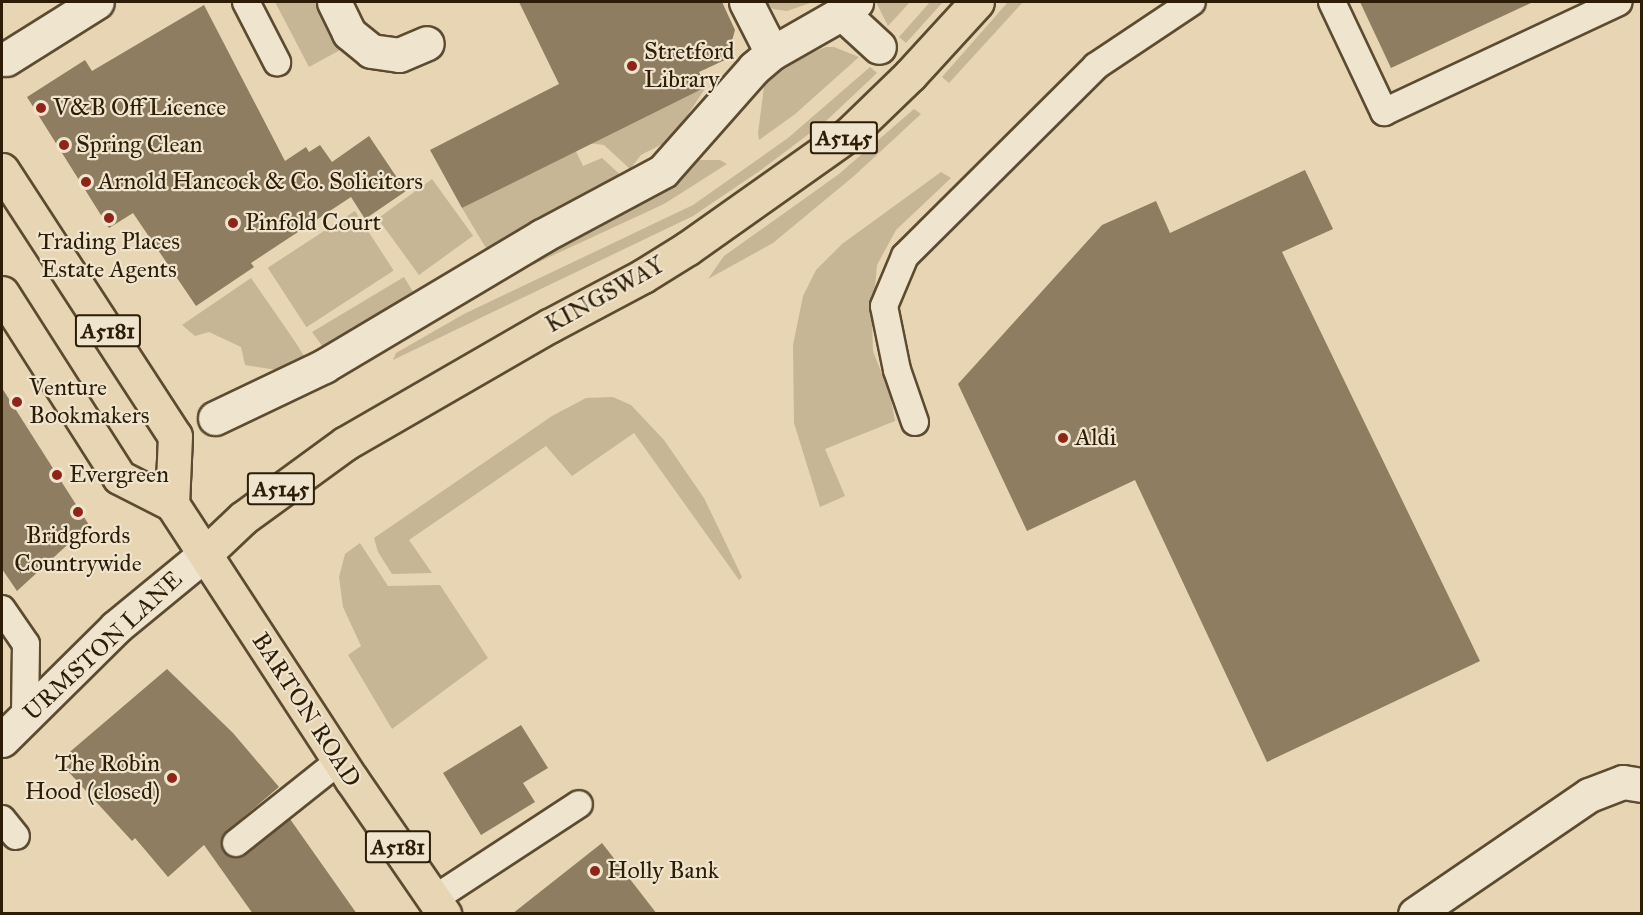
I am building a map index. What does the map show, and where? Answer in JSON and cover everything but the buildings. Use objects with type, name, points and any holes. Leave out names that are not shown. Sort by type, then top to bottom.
[{"type":"main road","name":"KINGSWAY","points":[[205,554],[243,518],[346,443],[549,326],[643,276],[688,248],[849,134],[910,75],[977,2]]},
{"type":"main road","name":"A5181","points":[[2,170],[175,436],[172,504]]},
{"type":"main road","name":"BARTON ROAD","points":[[2,293],[119,477],[172,504],[339,761],[439,906]]},
{"type":"street","points":[[6,59],[97,2]]},
{"type":"street","points":[[334,2],[349,33],[371,51],[399,55],[427,43]]},
{"type":"street","points":[[746,2],[772,53]]},
{"type":"street","points":[[215,418],[250,411],[542,236],[663,171],[754,68],[772,53],[849,7],[879,47]]},
{"type":"street","name":"URMSTON LANE","points":[[2,740],[116,627],[205,554]]},
{"type":"street","points":[[1415,914],[1589,795],[1623,782],[1641,785]]},
{"type":"lane","points":[[246,2],[278,62]]},
{"type":"lane","points":[[915,422],[897,370],[884,306],[905,256],[1096,66],[1192,2]]},
{"type":"lane","points":[[1332,2],[1384,112],[1619,2]]},
{"type":"lane","points":[[2,609],[26,644],[25,717]]},
{"type":"lane","points":[[236,843],[339,761]]},
{"type":"lane","points":[[439,906],[579,804]]},
{"type":"shaded area","points":[[275,2],[317,2],[342,49],[309,67]]},
{"type":"shaded area","points":[[765,2],[813,2],[787,11],[773,9]]},
{"type":"shaded area","points":[[876,2],[910,2],[888,26]]},
{"type":"shaded area","points":[[930,2],[943,2],[906,43],[899,37]]},
{"type":"shaded area","points":[[1008,2],[1023,2],[949,83],[942,77]]},
{"type":"shaded area","points":[[826,47],[834,47],[859,57],[794,115],[759,140],[765,79],[778,66]]},
{"type":"shaded area","points":[[870,67],[877,73],[826,121],[761,170],[693,216],[393,360],[396,353],[464,314],[693,205],[788,138]]},
{"type":"shaded area","points":[[706,87],[672,139],[641,155],[630,169],[604,145],[588,143]]},
{"type":"shaded area","points":[[914,109],[921,114],[854,176],[773,243],[708,279],[724,256],[839,174]]},
{"type":"shaded area","points":[[575,149],[583,166],[602,158],[625,179],[489,253],[462,208]]},
{"type":"shaded area","points":[[696,160],[720,160],[727,164],[664,204],[504,278],[506,268]]},
{"type":"shaded area","points":[[941,172],[951,178],[896,230],[877,265],[872,321],[873,351],[890,395],[895,421],[825,449],[845,496],[820,507],[794,423],[793,345],[803,296],[816,270],[842,244]]},
{"type":"shaded area","points":[[432,179],[473,236],[419,275],[378,218]]},
{"type":"shaded area","points":[[355,211],[394,271],[306,327],[268,268]]},
{"type":"shaded area","points":[[404,277],[418,300],[326,351],[312,332]]},
{"type":"shaded area","points":[[251,278],[307,361],[284,371],[245,365],[241,347],[209,332],[195,336],[182,325]]},
{"type":"shaded area","points":[[613,397],[631,405],[664,440],[704,498],[742,577],[739,580],[634,433],[572,476],[546,446],[409,540],[432,573],[392,574],[378,552],[374,538],[552,416],[586,398]]},
{"type":"shaded area","points":[[360,543],[388,586],[440,585],[488,658],[392,729],[348,655],[361,646],[343,607],[339,577],[345,554]]},
{"type":"place","name":"Stretford Library","points":[[632,66]]},
{"type":"place","name":"V&B Off Licence","points":[[41,108]]},
{"type":"place","name":"Spring Clean","points":[[64,145]]},
{"type":"place","name":"Arnold Hancock & Co. Solicitors","points":[[86,182]]},
{"type":"place","name":"Trading Places Estate Agents","points":[[109,218]]},
{"type":"place","name":"Pinfold Court","points":[[233,223]]},
{"type":"place","name":"Venture Bookmakers","points":[[17,402]]},
{"type":"place","name":"Aldi","points":[[1063,438]]},
{"type":"place","name":"Evergreen","points":[[57,475]]},
{"type":"place","name":"Bridgfords Countrywide","points":[[78,512]]},
{"type":"place","name":"The Robin Hood (closed)","points":[[172,778]]},
{"type":"place","name":"Holly Bank","points":[[595,871]]}]
